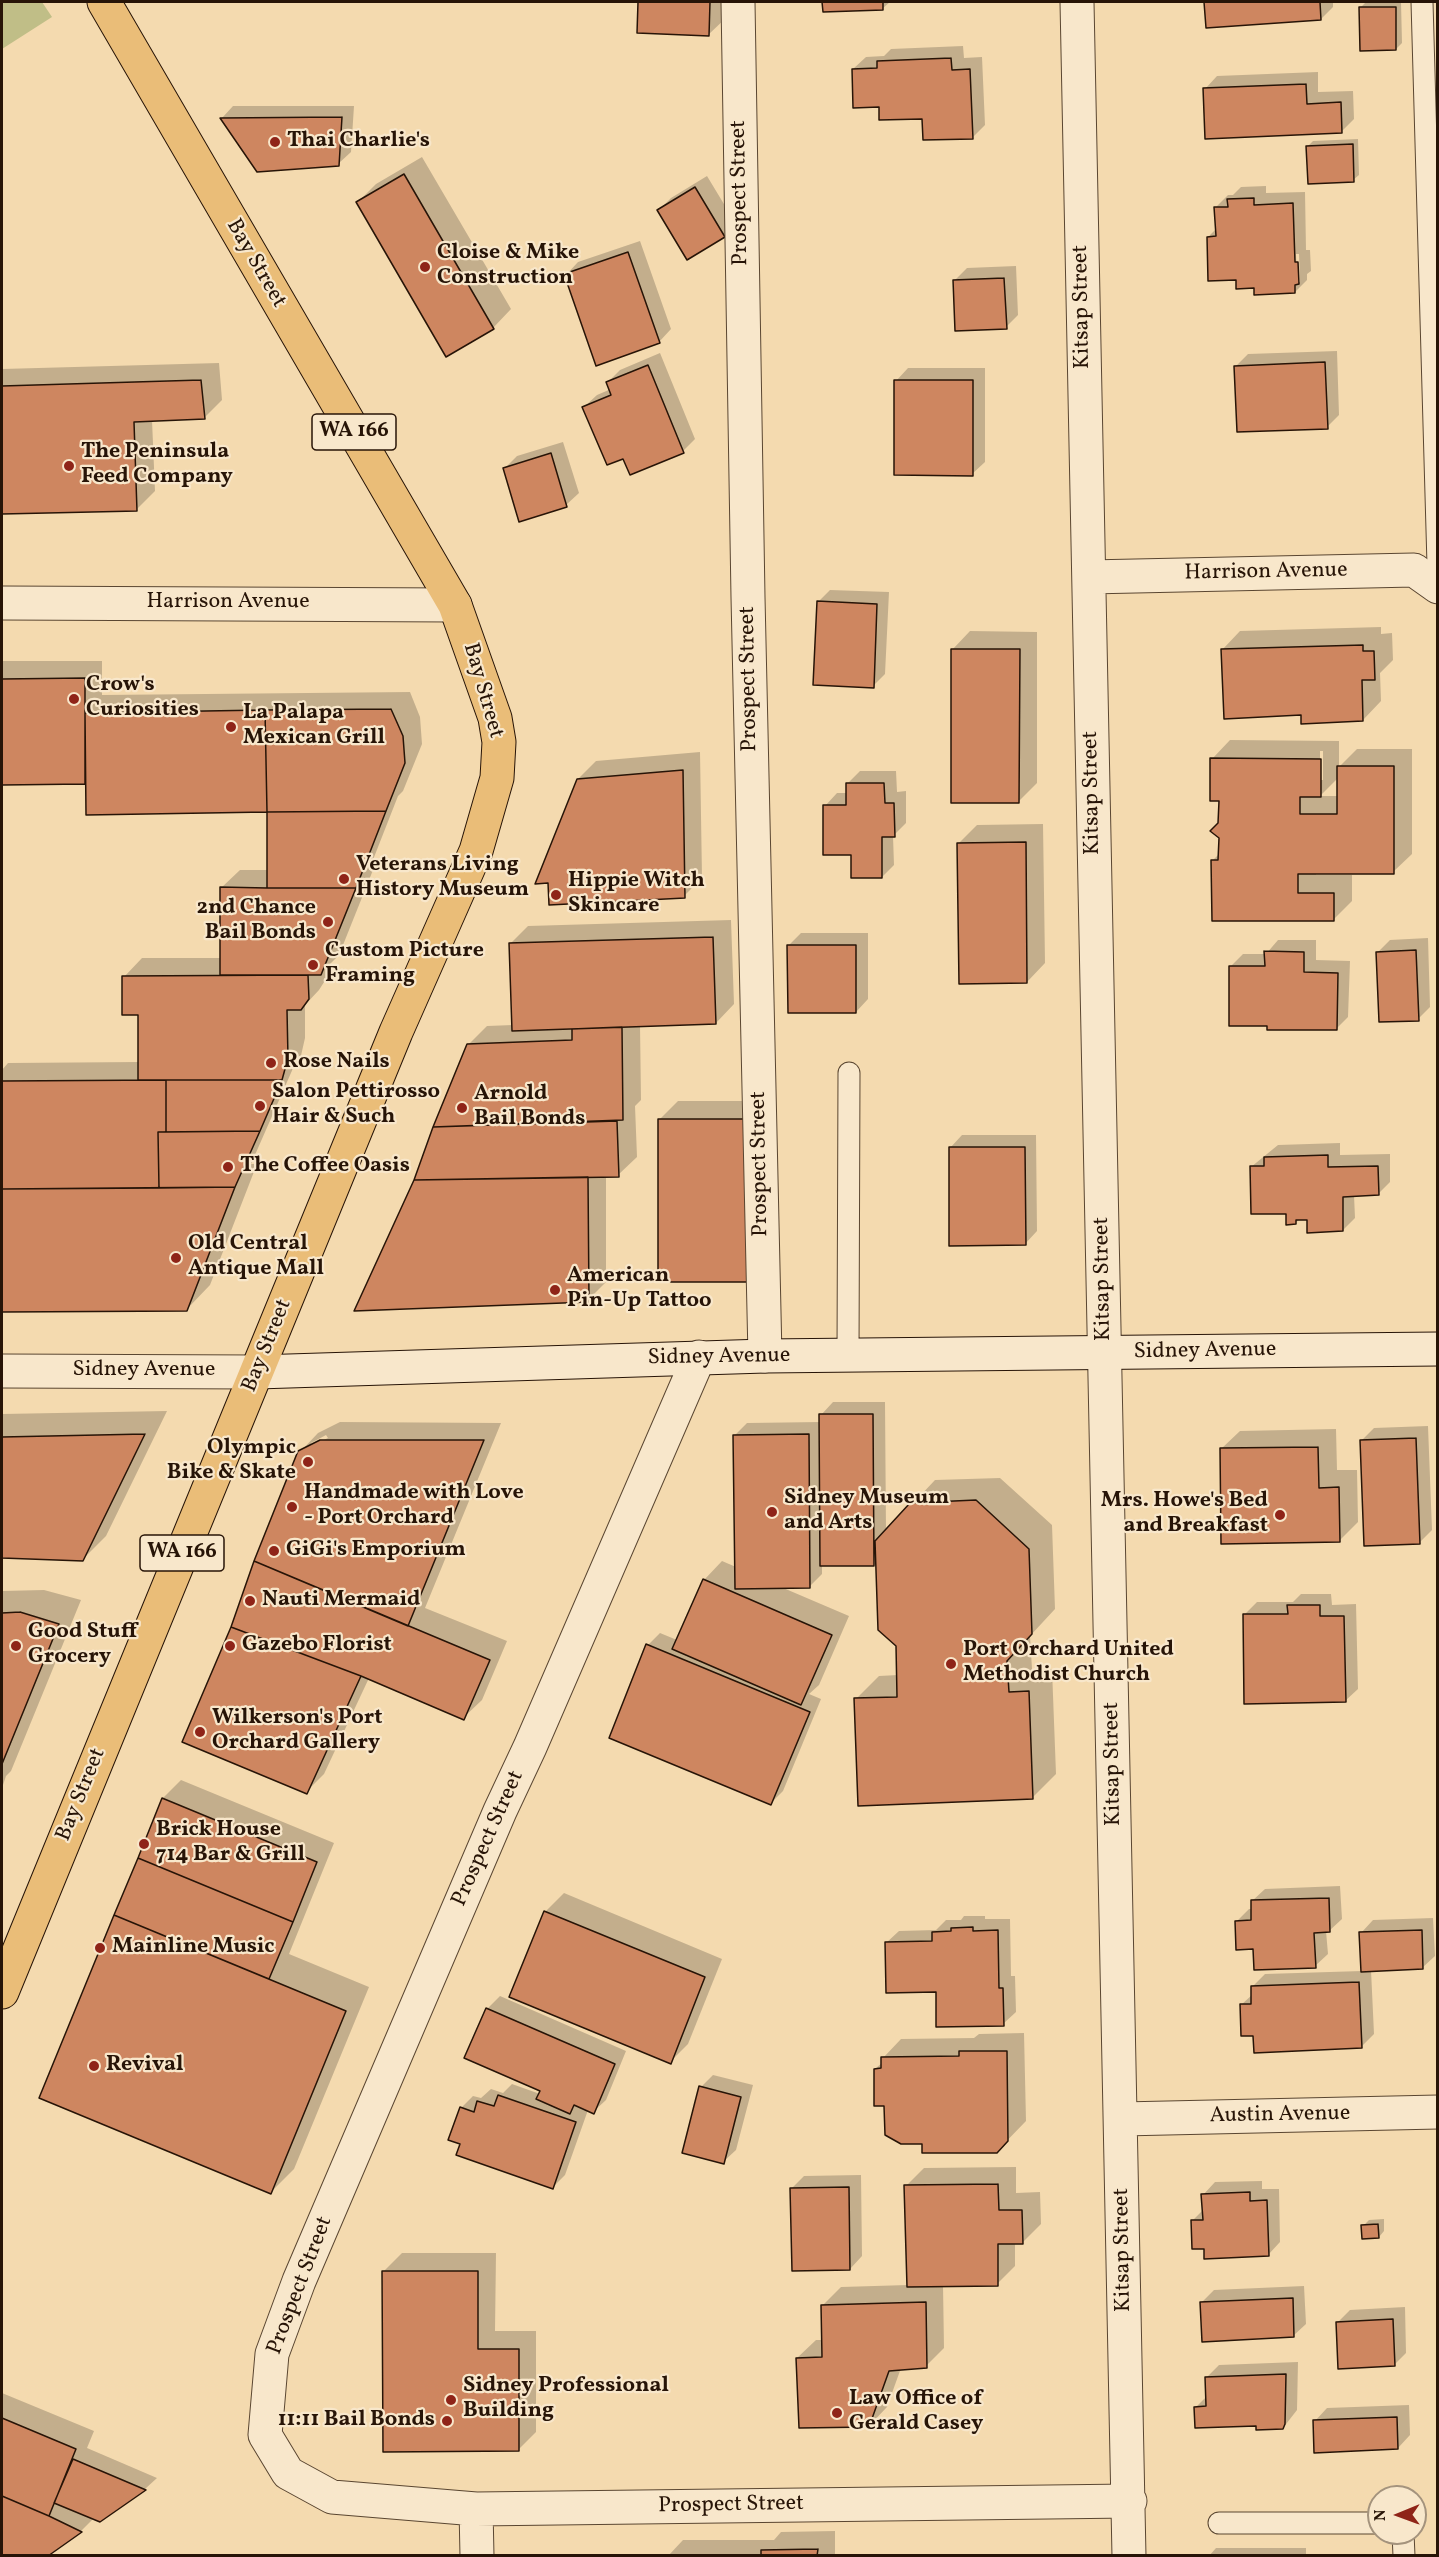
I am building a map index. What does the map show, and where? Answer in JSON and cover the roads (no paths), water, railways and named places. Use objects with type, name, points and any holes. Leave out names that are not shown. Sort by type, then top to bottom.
[{"type":"main road","name":"Bay Street","points":[[2,1992],[396,1032],[476,851],[496,778],[499,742],[495,718],[455,604],[104,2]]},
{"type":"street","name":"Prospect Street","points":[[738,2],[748,597],[765,1356]]},
{"type":"street","name":"Kitsap Street","points":[[1077,2],[1130,2501],[1129,2556]]},
{"type":"street","name":"Harrison Avenue","points":[[1089,577],[1414,570],[1437,587]]},
{"type":"street","name":"Harrison Avenue","points":[[2,603],[455,604]]},
{"type":"street","name":"Sidney Avenue","points":[[2,1371],[257,1372],[699,1357],[1437,1349]]},
{"type":"street","name":"Prospect Street","points":[[699,1357],[500,1812],[299,2281],[272,2354],[265,2434],[288,2473],[332,2498],[476,2509],[1130,2501]]},
{"type":"street","name":"Austin Avenue","points":[[1122,2120],[1437,2112]]},
{"type":"street","points":[[476,2509],[477,2556]]},
{"type":"lane","points":[[1422,2],[1437,565]]},
{"type":"lane","points":[[848,1355],[849,1073]]},
{"type":"lane","points":[[1219,2523],[1367,2523]]},
{"type":"place","name":"Thai Charlie's","points":[[275,142]]},
{"type":"place","name":"Cloise & Mike Construction","points":[[425,267]]},
{"type":"place","name":"The Peninsula Feed Company","points":[[69,466]]},
{"type":"place","name":"Crow's Curiosities","points":[[74,699]]},
{"type":"place","name":"La Palapa Mexican Grill","points":[[231,727]]},
{"type":"place","name":"Veterans Living History Museum","points":[[344,879]]},
{"type":"place","name":"Hippie Witch Skincare","points":[[556,895]]},
{"type":"place","name":"2nd Chance Bail Bonds","points":[[328,922]]},
{"type":"place","name":"Custom Picture Framing","points":[[313,965]]},
{"type":"place","name":"Rose Nails","points":[[271,1063]]},
{"type":"place","name":"Salon Pettirosso Hair & Such","points":[[260,1106]]},
{"type":"place","name":"Arnold Bail Bonds","points":[[462,1108]]},
{"type":"place","name":"The Coffee Oasis","points":[[228,1167]]},
{"type":"place","name":"Old Central Antique Mall","points":[[176,1258]]},
{"type":"place","name":"American Pin-Up Tattoo","points":[[555,1290]]},
{"type":"place","name":"Olympic Bike & Skate","points":[[308,1462]]},
{"type":"place","name":"Handmade with Love - Port Orchard","points":[[292,1507]]},
{"type":"place","name":"Sidney Museum and Arts","points":[[772,1512]]},
{"type":"place","name":"Mrs. Howe's Bed and Breakfast","points":[[1280,1515]]},
{"type":"place","name":"GiGi's Emporium","points":[[274,1551]]},
{"type":"place","name":"Nauti Mermaid","points":[[250,1601]]},
{"type":"place","name":"Good Stuff Grocery","points":[[16,1646]]},
{"type":"place","name":"Gazebo Florist","points":[[230,1646]]},
{"type":"place","name":"Port Orchard United Methodist Church","points":[[951,1664]]},
{"type":"place","name":"Wilkerson's Port Orchard Gallery","points":[[200,1732]]},
{"type":"place","name":"Brick House 714 Bar & Grill","points":[[144,1844]]},
{"type":"place","name":"Mainline Music","points":[[100,1948]]},
{"type":"place","name":"Revival","points":[[94,2066]]},
{"type":"place","name":"Sidney Professional Building","points":[[451,2400]]},
{"type":"place","name":"Law Office of Gerald Casey","points":[[837,2413]]},
{"type":"place","name":"11:11 Bail Bonds","points":[[447,2421]]}]
